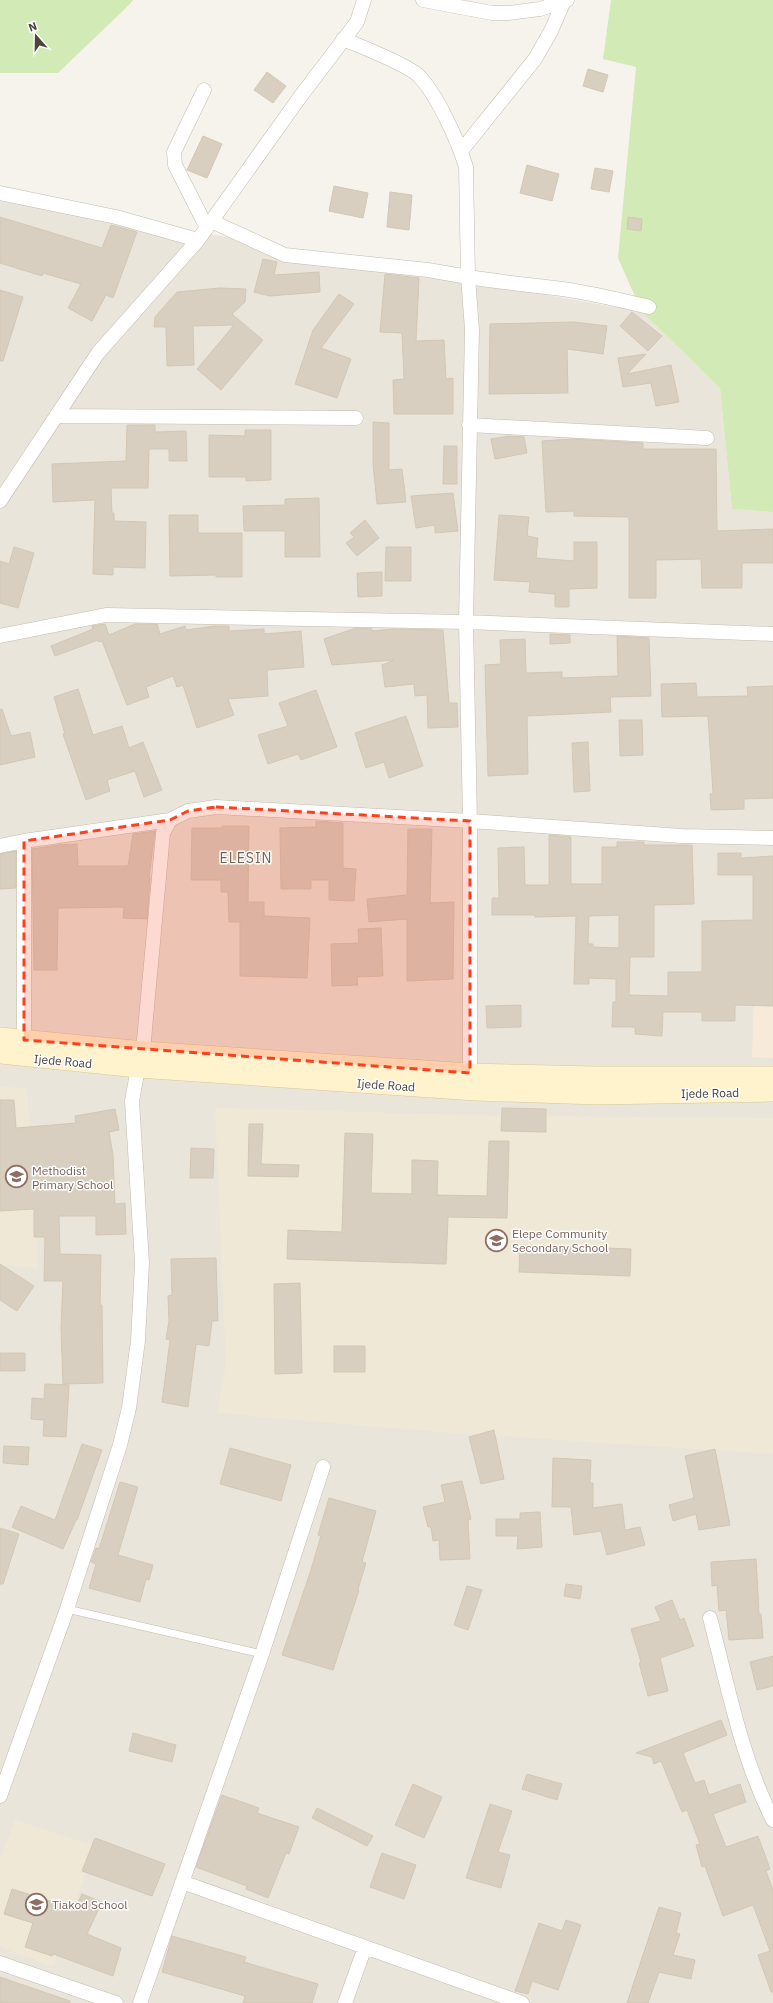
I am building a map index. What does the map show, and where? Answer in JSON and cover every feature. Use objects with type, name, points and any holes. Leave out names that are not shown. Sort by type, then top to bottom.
[{"type":"main road","name":"Ijede Road","points":[[0,1036],[141,1060],[476,1091],[773,1076]]},
{"type":"main road","name":"Ijede Road","points":[[0,1054],[470,1073],[597,1086],[773,1092]]},
{"type":"street","points":[[1,498],[98,353],[198,240],[343,39],[357,22],[364,0]]},
{"type":"street","points":[[424,0],[500,13],[540,9],[565,1]]},
{"type":"street","points":[[461,151],[535,59],[551,31],[565,1]]},
{"type":"street","points":[[343,39],[406,67],[418,75],[432,94],[461,151],[466,167],[468,277],[472,330],[466,622],[470,821],[470,1073]]},
{"type":"street","points":[[204,90],[174,152],[175,165],[209,224],[285,255],[428,270],[508,284],[591,293],[649,306]]},
{"type":"street","points":[[0,193],[116,217],[198,240]]},
{"type":"street","points":[[56,416],[356,418]]},
{"type":"street","points":[[469,425],[707,438]]},
{"type":"street","points":[[0,636],[106,615],[466,622],[773,634]]},
{"type":"street","points":[[0,846],[24,841],[170,820],[188,811],[216,807],[470,821],[682,836],[773,838]]},
{"type":"street","points":[[0,1796],[67,1609],[120,1445],[129,1408],[138,1341],[142,1263],[132,1101],[141,1060],[163,833],[170,820]]},
{"type":"street","points":[[24,841],[24,1040]]},
{"type":"street","points":[[140,2003],[262,1654],[323,1468]]},
{"type":"street","points":[[710,1618],[746,1753],[762,1799],[773,1820]]},
{"type":"street","points":[[182,1882],[522,2003]]},
{"type":"street","points":[[345,2003],[365,1947]]},
{"type":"street","points":[[0,1964],[116,2003]]},
{"type":"lane","points":[[67,1609],[262,1654]]},
{"type":"highlighted area","points":[[216,807],[470,821],[470,1073],[24,1040],[24,841],[170,820],[188,811]]},
{"type":"shaded area","points":[[0,196],[642,312],[720,388],[732,509],[773,512],[773,2003],[0,2003]]},
{"type":"shaded area","points":[[756,930],[773,931],[773,1058],[752,1057]]},
{"type":"shaded area","name":"Methodist Primary School","points":[[0,1087],[27,1088],[38,1268],[0,1265]]},
{"type":"shaded area","name":"Elepe Community Secondary School","points":[[215,1108],[511,1116],[773,1118],[773,1454],[439,1432],[217,1413],[226,1363]]},
{"type":"shaded area","name":"Tiakod School","points":[[15,1820],[95,1846],[53,1967],[0,1947],[0,1860]]},
{"type":"green space","points":[[0,0],[133,0],[58,73],[0,73]]},
{"type":"green space","points":[[611,0],[773,0],[773,512],[732,509],[720,388],[642,312],[618,258],[636,67],[603,59]]},
{"type":"building","points":[[588,69],[608,75],[603,92],[583,86]]},
{"type":"building","points":[[267,72],[286,86],[273,103],[254,90]]},
{"type":"building","points":[[203,136],[222,144],[207,178],[187,170]]},
{"type":"building","points":[[527,165],[559,174],[552,201],[520,193]]},
{"type":"building","points":[[595,168],[613,171],[609,192],[591,189]]},
{"type":"building","points":[[334,186],[368,193],[363,218],[329,211]]},
{"type":"building","points":[[390,192],[412,195],[409,230],[387,227]]},
{"type":"building","points":[[0,217],[102,248],[111,225],[137,232],[113,298],[106,295],[92,321],[68,308],[81,284],[43,273],[42,276],[0,263]]},
{"type":"building","points":[[628,217],[642,219],[641,231],[627,229]]},
{"type":"building","points":[[263,259],[277,262],[274,275],[319,272],[320,292],[270,296],[254,292]]},
{"type":"building","points":[[385,274],[419,278],[416,341],[444,340],[446,379],[453,378],[453,414],[394,414],[393,380],[404,379],[402,333],[380,332]]},
{"type":"building","points":[[220,288],[246,289],[245,302],[232,314],[263,340],[221,390],[197,369],[234,325],[193,326],[194,365],[167,366],[166,327],[154,327],[155,317],[177,292]]},
{"type":"building","points":[[0,290],[23,297],[3,361],[0,361]]},
{"type":"building","points":[[339,294],[354,304],[321,348],[351,359],[337,398],[295,384],[313,330]]},
{"type":"building","points":[[632,312],[662,336],[648,351],[620,326]]},
{"type":"building","points":[[574,322],[607,326],[603,354],[567,349],[568,393],[489,394],[490,324]]},
{"type":"building","points":[[646,354],[627,374],[671,365],[679,402],[656,406],[651,383],[623,387],[618,358]]},
{"type":"building","points":[[373,422],[389,423],[389,470],[402,469],[406,502],[377,504],[373,464]]},
{"type":"building","points":[[127,425],[155,425],[155,432],[186,431],[187,461],[169,461],[169,449],[149,449],[148,488],[111,488],[112,513],[114,513],[114,521],[146,522],[145,568],[113,567],[113,575],[93,574],[95,500],[53,502],[52,464],[126,461]]},
{"type":"building","points":[[245,430],[271,430],[271,480],[246,481],[246,477],[209,477],[209,435],[245,436]]},
{"type":"building","points":[[509,436],[524,437],[527,453],[495,459],[491,439]]},
{"type":"building","points":[[572,439],[643,443],[643,449],[716,449],[717,531],[773,529],[773,563],[742,563],[742,588],[702,588],[701,559],[656,560],[656,598],[629,598],[629,517],[574,516],[574,511],[546,512],[542,441]]},
{"type":"building","points":[[444,446],[457,446],[457,484],[443,484]]},
{"type":"building","points":[[453,493],[458,531],[435,533],[435,525],[416,528],[411,496]]},
{"type":"building","points":[[319,498],[320,557],[285,557],[285,531],[244,531],[243,506],[285,505],[285,499]]},
{"type":"building","points":[[169,515],[198,515],[198,533],[242,533],[242,577],[216,577],[216,575],[170,576]]},
{"type":"building","points":[[499,515],[529,517],[527,536],[538,538],[536,558],[574,561],[574,542],[597,542],[597,588],[569,589],[569,607],[555,607],[555,594],[529,592],[530,582],[494,580]]},
{"type":"building","points":[[365,520],[379,538],[357,556],[346,543],[354,537],[350,533]]},
{"type":"building","points":[[14,547],[34,553],[18,608],[0,603],[0,561],[9,564]]},
{"type":"building","points":[[386,547],[411,547],[411,581],[385,581]]},
{"type":"building","points":[[382,572],[382,596],[358,597],[357,573]]},
{"type":"building","points":[[105,624],[109,635],[135,624],[157,624],[160,634],[185,626],[186,630],[215,626],[229,626],[229,631],[264,629],[264,634],[301,631],[304,667],[267,670],[268,696],[228,699],[234,715],[197,728],[183,685],[177,687],[173,676],[146,687],[149,697],[127,705],[102,641],[98,642],[98,640],[55,656],[51,646],[93,629],[92,626]]},
{"type":"building","points":[[356,628],[372,629],[372,631],[392,629],[443,630],[449,703],[457,703],[458,727],[428,728],[427,695],[415,696],[414,684],[385,687],[382,665],[394,660],[332,665],[324,639]]},
{"type":"building","points":[[550,634],[570,635],[570,643],[550,644]]},
{"type":"building","points":[[617,636],[649,638],[651,696],[610,697],[611,712],[527,716],[528,774],[488,776],[485,665],[501,664],[500,640],[525,639],[526,673],[562,672],[562,678],[618,676]]},
{"type":"building","points":[[696,683],[697,697],[748,696],[747,687],[773,686],[773,798],[744,799],[744,809],[711,810],[710,794],[713,793],[708,716],[662,717],[661,684]]},
{"type":"building","points":[[78,689],[93,735],[122,726],[129,748],[143,742],[162,790],[144,797],[135,771],[107,780],[110,791],[86,800],[63,734],[65,734],[54,697]]},
{"type":"building","points":[[316,690],[337,747],[301,760],[298,754],[268,764],[258,735],[288,726],[279,703]]},
{"type":"building","points":[[0,709],[2,709],[11,736],[30,732],[35,757],[0,765]]},
{"type":"building","points":[[406,716],[423,766],[389,778],[384,762],[366,768],[355,733]]},
{"type":"building","points":[[619,720],[642,720],[643,755],[620,756]]},
{"type":"building","points":[[588,742],[590,791],[574,792],[572,743]]},
{"type":"building","points":[[316,821],[343,823],[343,868],[356,869],[354,901],[329,900],[329,880],[311,880],[311,889],[281,889],[280,828],[316,827]]},
{"type":"building","points":[[222,826],[249,826],[248,902],[264,902],[264,916],[310,918],[307,978],[240,976],[240,922],[229,922],[228,892],[221,892],[221,880],[191,880],[192,828],[222,828]]},
{"type":"building","points":[[408,829],[432,829],[430,903],[454,902],[453,979],[407,981],[407,919],[369,922],[367,899],[407,895]]},
{"type":"building","points":[[155,831],[149,877],[147,919],[123,918],[124,907],[58,908],[57,970],[34,970],[32,849],[77,844],[78,866],[128,866],[133,834]]},
{"type":"building","points":[[549,835],[571,837],[571,884],[602,884],[602,847],[617,847],[617,842],[644,842],[644,845],[692,845],[694,904],[654,905],[654,957],[630,957],[629,995],[668,996],[668,972],[702,972],[702,921],[753,920],[753,875],[718,875],[718,853],[741,853],[741,858],[773,856],[773,1006],[735,1005],[735,1021],[702,1021],[702,1012],[663,1012],[662,1036],[635,1034],[635,1027],[612,1027],[613,1002],[616,1002],[616,979],[589,978],[589,984],[574,984],[576,916],[535,917],[535,915],[492,915],[492,898],[499,898],[498,848],[524,847],[525,885],[549,885]],"holes":[[[619,915],[619,948],[593,947],[593,944],[588,944],[589,916]]]},
{"type":"building","points":[[16,851],[16,888],[0,889],[0,854]]},
{"type":"building","points":[[381,928],[383,976],[357,977],[358,985],[332,986],[331,944],[359,943],[358,929]]},
{"type":"building","points":[[521,1005],[521,1027],[487,1028],[486,1006]]},
{"type":"building","points":[[0,1100],[14,1100],[16,1128],[76,1123],[75,1116],[115,1109],[119,1130],[109,1132],[113,1155],[115,1204],[125,1203],[126,1234],[96,1235],[96,1216],[59,1216],[60,1254],[101,1255],[100,1305],[102,1305],[103,1383],[63,1384],[61,1328],[63,1281],[44,1281],[45,1237],[34,1237],[34,1209],[0,1211]]},
{"type":"building","points":[[502,1108],[546,1109],[546,1132],[501,1131]]},
{"type":"building","points":[[249,1124],[263,1124],[261,1164],[299,1165],[298,1177],[248,1176]]},
{"type":"building","points":[[345,1133],[373,1134],[371,1193],[412,1194],[412,1160],[438,1161],[437,1195],[487,1196],[489,1141],[509,1141],[507,1218],[448,1217],[446,1264],[287,1259],[288,1230],[342,1232]]},
{"type":"building","points":[[191,1148],[214,1149],[213,1178],[190,1178]]},
{"type":"building","points":[[520,1245],[631,1249],[630,1276],[519,1272]]},
{"type":"building","points":[[216,1258],[218,1321],[212,1321],[209,1346],[196,1344],[188,1407],[162,1402],[170,1340],[166,1339],[169,1321],[168,1296],[172,1295],[171,1259]]},
{"type":"building","points":[[0,1264],[34,1286],[17,1311],[0,1300]]},
{"type":"building","points":[[300,1283],[302,1373],[275,1374],[274,1284]]},
{"type":"building","points":[[334,1346],[365,1346],[365,1372],[334,1372]]},
{"type":"building","points":[[0,1353],[25,1353],[25,1371],[0,1371]]},
{"type":"building","points":[[45,1384],[69,1385],[66,1437],[43,1436],[44,1420],[31,1419],[32,1398],[44,1399]]},
{"type":"building","points":[[494,1430],[504,1479],[481,1484],[469,1437]]},
{"type":"building","points":[[82,1444],[102,1450],[77,1520],[63,1549],[12,1527],[21,1506],[55,1520]]},
{"type":"building","points":[[4,1446],[29,1447],[28,1465],[3,1463]]},
{"type":"building","points":[[230,1448],[291,1465],[281,1501],[220,1484]]},
{"type":"building","points":[[715,1449],[730,1525],[699,1530],[696,1514],[673,1521],[669,1505],[694,1498],[685,1456]]},
{"type":"building","points":[[553,1458],[591,1460],[590,1483],[593,1483],[593,1508],[622,1504],[625,1530],[640,1527],[645,1545],[607,1555],[601,1531],[574,1535],[571,1507],[552,1507]]},
{"type":"building","points":[[462,1481],[471,1519],[468,1520],[470,1559],[440,1560],[439,1540],[433,1541],[431,1527],[428,1527],[423,1507],[445,1502],[441,1485]]},
{"type":"building","points":[[120,1482],[138,1487],[118,1555],[153,1565],[149,1580],[146,1579],[140,1602],[89,1588],[96,1564],[91,1562],[96,1548],[99,1549]]},
{"type":"building","points":[[329,1498],[376,1511],[362,1562],[366,1563],[358,1589],[359,1590],[333,1670],[282,1655],[310,1573],[321,1536],[318,1535]]},
{"type":"building","points":[[540,1512],[542,1547],[517,1549],[518,1536],[496,1536],[496,1519],[520,1519],[520,1513]]},
{"type":"building","points":[[0,1528],[19,1534],[3,1584],[0,1584]]},
{"type":"building","points":[[756,1559],[759,1614],[761,1614],[763,1638],[729,1640],[726,1610],[719,1611],[717,1585],[712,1586],[711,1562]]},
{"type":"building","points":[[566,1584],[582,1586],[580,1599],[564,1596]]},
{"type":"building","points":[[467,1586],[482,1590],[468,1630],[454,1625]]},
{"type":"building","points":[[672,1600],[680,1620],[684,1618],[694,1646],[660,1658],[668,1691],[648,1696],[639,1663],[641,1662],[631,1629],[661,1621],[655,1607]]},
{"type":"building","points":[[773,1656],[773,1686],[757,1690],[750,1662]]},
{"type":"building","points":[[721,1720],[727,1735],[683,1753],[695,1783],[704,1780],[709,1795],[740,1784],[746,1802],[713,1814],[726,1847],[758,1836],[770,1869],[766,1871],[773,1890],[773,1992],[771,1992],[758,1955],[770,1951],[753,1905],[723,1916],[705,1866],[702,1867],[696,1845],[700,1844],[687,1810],[682,1812],[661,1761],[654,1764],[652,1757],[636,1753]]},
{"type":"building","points":[[133,1733],[176,1745],[172,1762],[129,1751]]},
{"type":"building","points":[[527,1774],[562,1784],[557,1800],[522,1789]]},
{"type":"building","points":[[413,1784],[442,1797],[424,1838],[395,1825]]},
{"type":"building","points":[[222,1795],[259,1808],[257,1813],[299,1827],[289,1854],[286,1853],[268,1898],[246,1889],[247,1886],[196,1867]]},
{"type":"building","points":[[490,1804],[512,1811],[498,1852],[510,1855],[501,1888],[466,1878]]},
{"type":"building","points":[[317,1808],[373,1836],[367,1846],[312,1818]]},
{"type":"building","points":[[95,1838],[165,1864],[152,1896],[82,1871]]},
{"type":"building","points":[[382,1853],[416,1865],[404,1899],[370,1887]]},
{"type":"building","points":[[12,1889],[75,1909],[82,1894],[102,1902],[87,1934],[121,1948],[113,1976],[53,1954],[52,1956],[25,1947],[33,1923],[4,1914]]},
{"type":"building","points":[[659,1907],[681,1913],[676,1933],[680,1934],[673,1955],[695,1960],[691,1979],[659,1972],[648,2003],[627,2003]]},
{"type":"building","points":[[566,1920],[581,1925],[558,1990],[532,1981],[528,1994],[515,1991],[539,1923],[562,1931]]},
{"type":"building","points":[[172,1936],[246,1957],[244,1962],[318,1984],[312,2003],[243,2003],[245,1996],[162,1972]]},
{"type":"building","points":[[0,1977],[70,2001],[70,2003],[0,2003]]},
{"type":"place","name":"Methodist Primary School","points":[[16,1177]]},
{"type":"place","name":"Elepe Community Secondary School","points":[[497,1240]]},
{"type":"place","name":"Tiakod School","points":[[37,1904]]},
{"type":"district","name":"ELESIN","points":[[246,858]]}]
